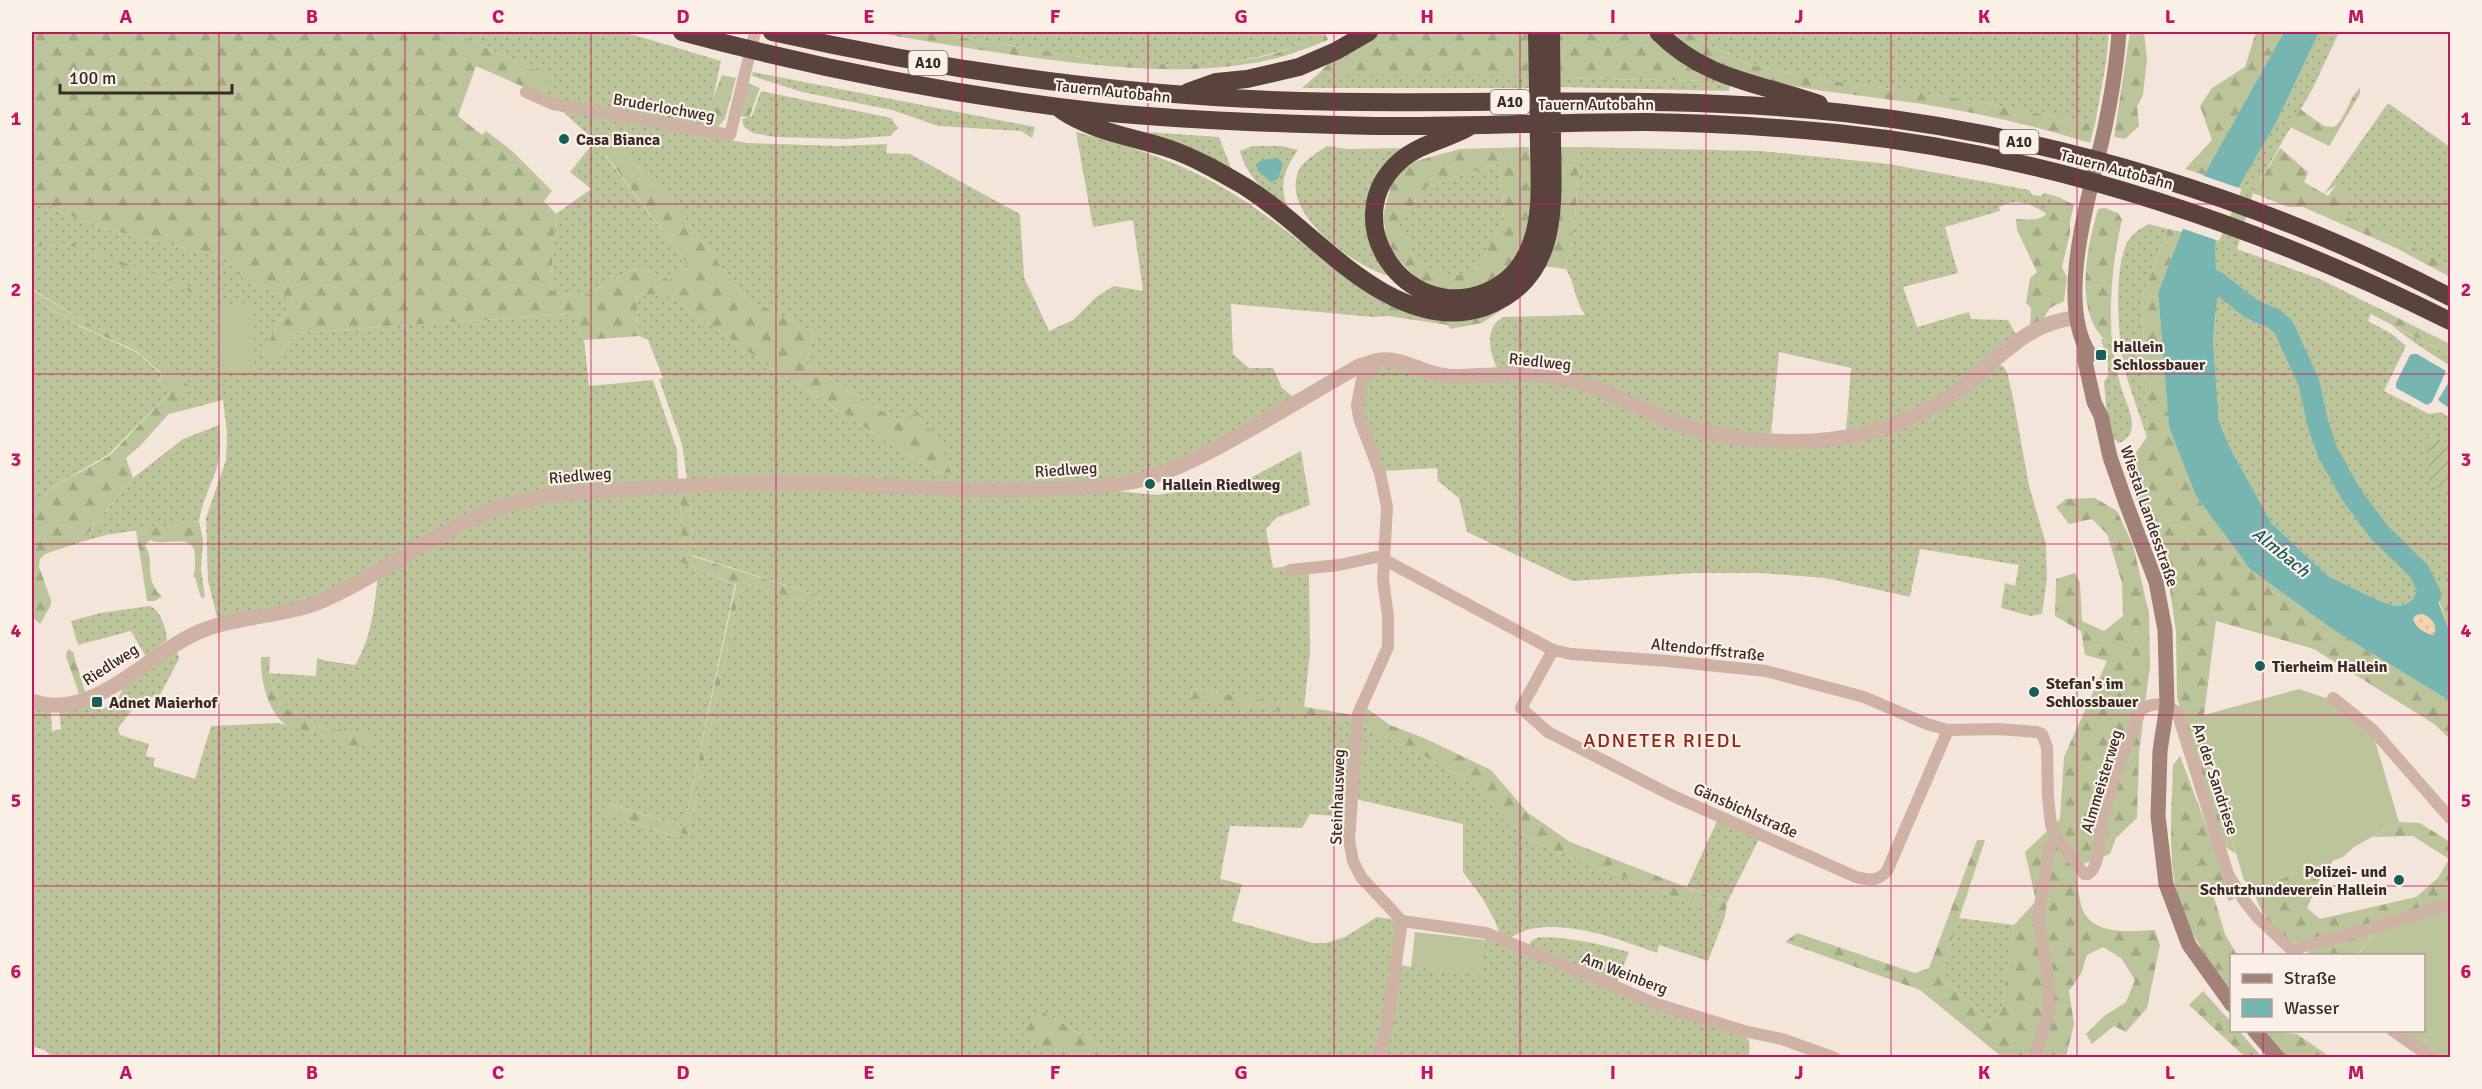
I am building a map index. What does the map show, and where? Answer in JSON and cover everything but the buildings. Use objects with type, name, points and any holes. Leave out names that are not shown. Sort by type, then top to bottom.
[{"type":"highway","name":"Tauern Autobahn","points":[[682,32],[774,56],[912,84],[1104,112],[1257,123],[1375,126],[1647,122],[1840,134],[1957,151],[2037,168],[2184,207],[2368,281],[2451,321]]},
{"type":"highway","name":"Tauern Autobahn","points":[[772,32],[888,57],[1086,87],[1178,96],[1302,101],[1664,102],[1745,105],[1843,113],[1926,124],[2085,157],[2191,188],[2266,214],[2346,246],[2451,297]]},
{"type":"highway","points":[[1178,96],[1216,82],[1247,79],[1299,67],[1336,51],[1369,32]]},
{"type":"highway","points":[[1538,32],[1545,64]]},
{"type":"highway","points":[[1473,125],[1454,136],[1429,143],[1412,152],[1393,169],[1380,191],[1375,220],[1382,251],[1402,279],[1416,289],[1446,298],[1477,295],[1503,283],[1517,270],[1532,242],[1546,162],[1545,64],[1551,32]]},
{"type":"highway","points":[[1658,32],[1684,54],[1734,79],[1763,89],[1795,96],[1843,113]]},
{"type":"highway","points":[[1054,105],[1075,119],[1170,149],[1195,160],[1265,200],[1372,285],[1406,303],[1441,312],[1469,311],[1492,304],[1513,292],[1530,275],[1540,260],[1550,230],[1553,203],[1546,162]]},
{"type":"main road","name":"Wiestal Landesstraße","points":[[2119,32],[2117,62],[2106,123],[2078,253],[2076,318],[2085,346],[2093,358],[2098,378],[2102,397],[2101,416],[2110,457],[2156,582],[2166,630],[2167,705],[2160,751],[2158,816],[2166,884],[2189,945],[2230,1002]]},
{"type":"main road","points":[[2256,1032],[2278,1058]]},
{"type":"street","name":"Bruderlochweg","points":[[526,92],[554,104],[730,135],[755,32]]},
{"type":"street","name":"Riedlweg","points":[[32,701],[62,707],[87,700],[126,677],[173,644],[202,630],[239,620],[300,610],[330,597],[473,520],[502,507],[534,498],[683,485],[803,483],[933,490],[1002,490],[1084,487],[1136,481],[1167,472],[1202,457],[1359,366],[1383,360],[1446,376],[1518,375],[1564,379],[1605,392],[1693,428],[1740,438],[1812,441],[1849,437],[1894,425],[1916,416],[1954,394],[2003,351],[2028,335],[2054,321],[2076,318]]},
{"type":"street","name":"Steinhausweg","points":[[1383,360],[1370,369],[1362,379],[1357,405],[1359,418],[1380,473],[1387,507],[1383,580],[1388,616],[1388,647],[1358,714],[1349,840],[1353,861],[1361,878],[1402,921]]},
{"type":"street","points":[[1290,570],[1339,565],[1376,557],[1383,559]]},
{"type":"street","name":"Altendorffstraße","points":[[1383,559],[1553,650],[1571,654],[1766,671],[1864,698],[1927,724],[1948,730],[1998,729],[2042,734]]},
{"type":"street","name":"Gänsbichlstraße","points":[[1553,650],[1521,708],[1548,732],[1671,795],[1856,877],[1870,880],[1881,878],[1887,871],[1948,730]]},
{"type":"street","points":[[2332,698],[2373,730],[2451,818]]},
{"type":"street","name":"Almmeisterweg","points":[[2042,734],[2047,747],[2051,825],[2055,835],[2080,871],[2088,874],[2093,872],[2102,823],[2118,769],[2140,711],[2154,704],[2167,705]]},
{"type":"street","name":"An der Sandriese","points":[[2167,705],[2177,712],[2228,874],[2257,917],[2296,953],[2301,947],[2451,904]]},
{"type":"street","points":[[2034,1058],[2049,1013],[2048,975],[2038,919],[2049,849],[2055,835]]},
{"type":"street","points":[[1378,1058],[1387,1026],[1402,921]]},
{"type":"street","name":"Am Weinberg","points":[[1402,921],[1486,933],[1657,1004],[1744,1031],[1782,1039],[1835,1058]]},
{"type":"street","points":[[2395,1032],[2432,1058]]},
{"type":"green space","points":[[32,32],[452,32],[550,77],[546,97],[476,66],[458,116],[482,135],[486,131],[511,150],[552,191],[544,201],[556,214],[550,290],[579,298],[638,267],[669,280],[689,266],[605,154],[616,145],[680,212],[744,297],[814,332],[806,364],[900,422],[918,412],[957,472],[937,473],[773,369],[666,294],[636,295],[639,336],[584,340],[572,314],[296,333],[275,359],[261,363],[270,339],[292,299],[243,280],[226,258],[110,230],[62,213],[32,195]]},
{"type":"green space","points":[[452,32],[624,32],[721,61],[707,126],[546,97],[550,77]]},
{"type":"green space","points":[[874,32],[955,32],[954,36],[1066,55],[1142,63],[1180,64],[1218,63],[1256,58],[1291,48],[1325,33],[1328,40],[1285,56],[1259,62],[1211,68],[1163,69],[1115,67],[1043,59]]},
{"type":"green space","points":[[955,32],[1327,32],[1283,50],[1238,61],[1191,65],[1143,64],[1095,59],[954,36]]},
{"type":"green space","points":[[1378,32],[1530,32],[1530,75],[1317,75],[1331,61]]},
{"type":"green space","points":[[1558,32],[1644,32],[1709,77],[1709,81],[1559,78]]},
{"type":"green space","points":[[1668,32],[1686,32],[1748,64],[1817,79],[1950,97],[2095,124],[2090,143],[2026,125],[1960,111],[1779,83],[1727,67],[1702,56]]},
{"type":"green space","points":[[1686,32],[2109,32],[2095,124],[1950,97],[1817,79],[1748,64]]},
{"type":"green space","points":[[2130,32],[2144,32],[2147,59],[2143,95],[2137,107],[2139,126],[2125,139],[2114,137]]},
{"type":"green space","points":[[2256,32],[2284,32],[2204,175],[2185,169],[2212,140],[2200,106],[2212,88],[2245,67]]},
{"type":"green space","points":[[2319,32],[2339,32],[2313,88],[2253,193],[2237,249],[2320,279],[2374,306],[2368,321],[2392,334],[2406,346],[2384,391],[2429,414],[2441,412],[2450,418],[2450,443],[2426,435],[2448,499],[2450,499],[2450,577],[2433,584],[2425,568],[2416,578],[2417,589],[2413,599],[2405,605],[2395,606],[2382,602],[2328,576],[2272,524],[2230,448],[2219,421],[2213,341],[2216,315],[2215,244],[2240,185],[2277,121]]},
{"type":"green space","points":[[753,72],[1035,127],[1032,138],[1021,131],[938,126],[892,110],[802,92],[752,76]]},
{"type":"green space","points":[[722,75],[736,78],[725,119],[718,127],[708,125],[711,103]]},
{"type":"green space","points":[[1317,75],[1530,75],[1530,88],[1302,88]]},
{"type":"green space","points":[[1709,77],[1730,86],[1729,91],[1560,87],[1559,78],[1709,81]]},
{"type":"green space","points":[[747,83],[760,88],[749,118],[740,116]]},
{"type":"green space","points":[[2360,88],[2360,94],[2329,146],[2290,127],[2300,109],[2324,126],[2334,127]]},
{"type":"green space","points":[[761,91],[891,118],[898,128],[890,136],[847,139],[775,137],[753,133],[744,127],[742,119],[752,116]]},
{"type":"green space","points":[[2388,103],[2450,147],[2450,266],[2397,239],[2341,215],[2336,185],[2324,194]]},
{"type":"green space","points":[[562,111],[747,143],[838,146],[887,144],[886,153],[910,154],[1020,214],[1024,277],[1049,331],[1073,320],[1096,297],[1114,286],[1143,291],[1133,220],[1093,227],[1076,132],[1150,154],[1185,168],[1220,186],[1242,199],[1388,305],[1388,316],[1373,317],[1231,304],[1233,354],[1249,368],[1273,368],[1282,388],[1297,400],[1163,470],[1081,485],[687,479],[682,444],[659,379],[663,378],[648,340],[639,336],[636,295],[666,294],[773,369],[937,473],[957,471],[900,422],[806,364],[814,332],[744,297],[680,212],[616,145],[605,155],[689,266],[669,280],[638,267],[579,298],[550,290],[556,214],[591,189],[570,172],[595,141]]},
{"type":"green space","points":[[1146,132],[1219,137],[1233,173],[1183,146]]},
{"type":"green space","points":[[1253,146],[1281,146],[1298,150],[1284,177],[1284,192],[1288,207],[1258,184],[1248,170],[1240,151]]},
{"type":"green space","points":[[1327,146],[1347,149],[1408,148],[1372,199],[1392,277],[1377,272],[1343,252],[1326,239],[1301,208],[1296,191],[1299,170],[1310,158]]},
{"type":"green space","points":[[1529,147],[1532,195],[1526,239],[1515,259],[1498,277],[1474,289],[1450,291],[1422,284],[1388,249],[1383,216],[1392,181],[1409,163],[1460,149]],"holes":[[[1500,163],[1504,220],[1475,272],[1446,278],[1413,258],[1409,237],[1401,238],[1399,224],[1426,187]]]},
{"type":"green space","points":[[1560,147],[1580,147],[1575,218],[1566,269],[1543,266]]},
{"type":"green space","points":[[1580,147],[1760,151],[1889,164],[2029,190],[2032,195],[2041,196],[2044,193],[2059,197],[2048,215],[2030,205],[2012,202],[1999,207],[2000,211],[1945,227],[1958,273],[1903,287],[1917,327],[1969,312],[1971,319],[2008,320],[2016,334],[1984,364],[1919,411],[1846,432],[1851,368],[1779,352],[1771,435],[1697,426],[1638,403],[1499,369],[1496,366],[1490,346],[1491,332],[1497,321],[1503,317],[1585,315],[1566,269],[1575,218]]},
{"type":"green space","points":[[2280,148],[2308,172],[2304,182],[2328,196],[2336,185],[2352,197],[2342,215],[2450,266],[2450,277],[2396,248],[2303,207],[2288,207],[2253,193]]},
{"type":"green space","points":[[1500,163],[1504,220],[1475,272],[1446,279],[1413,258],[1409,237],[1401,238],[1398,224],[1426,187]]},
{"type":"green space","points":[[32,195],[62,213],[110,230],[226,258],[244,280],[292,299],[270,339],[262,362],[275,359],[296,333],[572,314],[584,340],[589,386],[653,380],[677,450],[678,479],[517,499],[309,603],[218,621],[208,581],[206,518],[226,460],[227,433],[223,400],[169,414],[191,388],[142,351],[84,321],[32,289]]},
{"type":"green space","points":[[2059,197],[2074,205],[2062,267],[2067,277],[2064,301],[2050,308],[2042,321],[2030,326],[2031,308],[2026,303],[2030,278],[2037,272],[2017,230],[2016,219],[2032,220],[2042,217]]},
{"type":"green space","points":[[2105,208],[2118,213],[2122,220],[2112,282],[2112,345],[2099,333],[2091,318],[2086,282],[2090,243],[2098,209]]},
{"type":"green space","points":[[2149,224],[2168,229],[2142,298],[2147,437],[2124,366],[2118,302],[2123,253],[2132,236]]},
{"type":"green space","points":[[2168,229],[2183,232],[2158,293],[2169,427],[2196,496],[2250,569],[2332,629],[2450,701],[2450,739],[2434,724],[2314,649],[2216,621],[2204,715],[2206,752],[2236,854],[2224,846],[2177,698],[2176,632],[2169,583],[2125,468],[2147,437],[2142,298]]},
{"type":"green space","points":[[32,242],[73,243],[206,294],[205,298],[72,246],[32,246]]},
{"type":"green space","points":[[32,290],[84,321],[142,351],[192,388],[140,446],[126,458],[133,478],[81,542],[45,554],[40,559],[39,567],[51,605],[40,624],[32,617],[32,517],[49,489],[109,456],[169,394],[159,381],[162,374],[136,351],[78,325],[32,297]]},
{"type":"green space","points":[[32,297],[79,326],[136,352],[161,374],[159,381],[169,394],[108,455],[49,489],[32,517]]},
{"type":"green space","points":[[254,303],[255,371],[220,372],[218,304]]},
{"type":"green space","points":[[1388,305],[1417,315],[1480,317],[1503,309],[1482,323],[1450,329],[1448,325],[1388,316]]},
{"type":"green space","points":[[2374,306],[2450,344],[2450,355],[2369,313]]},
{"type":"green space","points":[[2391,325],[2450,355],[2450,366],[2415,343]]},
{"type":"green space","points":[[2101,338],[2112,345],[2131,418],[2131,432],[2119,443],[2112,438],[2107,416],[2104,382],[2108,376],[2108,364]]},
{"type":"green space","points":[[1392,365],[1499,379],[1565,382],[1723,439],[1878,434],[1999,365],[2003,366],[2007,372],[2013,398],[2029,486],[2046,544],[2047,578],[2042,614],[2031,616],[2001,608],[2005,583],[2015,586],[2019,565],[1920,549],[1910,597],[1825,578],[1761,573],[1694,573],[1572,581],[1467,532],[1459,498],[1438,481],[1437,468],[1384,471],[1367,427],[1362,395],[1366,382],[1376,371]]},
{"type":"green space","points":[[219,425],[218,462],[199,521],[106,535],[81,542],[133,478],[183,439]]},
{"type":"green space","points":[[2426,435],[2450,443],[2450,499],[2430,484]]},
{"type":"green space","points":[[1301,451],[1310,505],[1276,518],[1266,529],[1273,568],[1289,566],[1309,573],[1310,652],[1304,707],[1192,688],[1191,697],[1352,722],[1347,817],[1310,814],[1302,828],[1230,826],[1220,879],[1242,884],[1232,921],[1313,943],[1326,943],[1345,937],[1377,917],[1398,920],[1385,1014],[1373,1058],[1119,1057],[1038,1009],[1063,1057],[53,1057],[44,1050],[32,1046],[32,705],[51,710],[52,731],[61,729],[59,711],[95,700],[101,710],[116,702],[126,683],[176,648],[179,659],[160,695],[140,703],[118,728],[120,735],[149,744],[146,756],[155,758],[153,766],[195,779],[211,726],[278,723],[337,739],[351,748],[341,729],[329,730],[288,710],[278,697],[269,673],[316,676],[317,658],[355,665],[369,633],[378,576],[488,516],[540,500],[680,490],[682,563],[735,585],[684,826],[609,804],[605,813],[673,836],[675,832],[688,835],[742,582],[817,605],[819,596],[692,555],[690,490],[1097,489],[1156,495],[1241,483]]},
{"type":"green space","points":[[680,490],[690,490],[692,556],[819,596],[817,605],[742,582],[688,835],[675,832],[674,836],[605,813],[608,804],[684,826],[736,585],[682,563]]},
{"type":"green space","points":[[2095,498],[2117,511],[2133,545],[2149,613],[2150,665],[2139,753],[2137,818],[2116,838],[2110,854],[2075,867],[2078,890],[2081,905],[2093,923],[2112,930],[2155,930],[2160,945],[2147,1008],[2126,1032],[2114,1026],[2092,1044],[2086,1034],[2103,1017],[2126,1002],[2135,980],[2121,958],[2103,947],[2087,955],[2081,974],[2069,991],[2074,1024],[2066,1057],[2002,1057],[1920,990],[1785,942],[1797,933],[1915,973],[1929,968],[1977,840],[1985,840],[1940,976],[1991,1022],[2001,1012],[2014,925],[2036,901],[2025,852],[2060,819],[2064,757],[2107,661],[2085,655],[2081,631],[2055,616],[2056,579],[2075,573],[2080,583],[2082,621],[2104,631],[2123,616],[2122,583],[2107,534],[2092,519],[2069,524],[2056,507],[2066,499]]},
{"type":"green space","points":[[199,521],[203,539],[201,570],[205,597],[201,598],[195,577],[193,577],[195,559],[191,545],[186,542],[150,540],[145,545],[152,583],[162,597],[155,601],[147,601],[136,530]]},
{"type":"green space","points":[[2450,577],[2450,632],[2433,584]]},
{"type":"green space","points":[[150,606],[162,620],[167,640],[146,657],[131,631],[78,645],[71,621],[100,613]]},
{"type":"green space","points":[[68,649],[73,652],[86,695],[62,700],[79,694],[66,656]]},
{"type":"green space","points":[[261,657],[270,657],[269,673],[278,697],[288,710],[329,730],[341,729],[363,734],[375,743],[351,748],[328,737],[286,725],[279,719],[269,703],[262,674]]},
{"type":"green space","points":[[1192,688],[1353,715],[1352,722],[1191,698]]},
{"type":"green space","points":[[2299,689],[2326,698],[2373,734],[2399,822],[2354,847],[2343,857],[2254,889],[2244,880],[2206,752],[2204,715]]},
{"type":"green space","points":[[1365,707],[1390,725],[1424,738],[1491,770],[1527,812],[1570,842],[1727,903],[1725,917],[1536,843],[1507,823],[1476,786],[1424,756],[1366,727],[1360,722]]},
{"type":"green space","points":[[1360,722],[1476,786],[1507,823],[1536,843],[1725,917],[1708,961],[1659,945],[1657,953],[1579,929],[1546,927],[1530,929],[1509,938],[1500,935],[1483,899],[1463,872],[1463,824],[1356,799]]},
{"type":"green space","points":[[2180,756],[2234,899],[2229,901],[2220,886],[2212,891],[2225,934],[2236,954],[2230,954],[2230,990],[2197,941],[2184,913],[2175,885],[2171,840],[2173,765]]},
{"type":"green space","points":[[1717,821],[1759,839],[1727,903],[1687,887]]},
{"type":"green space","points":[[2399,822],[2420,823],[2450,842],[2450,899],[2374,923],[2291,944],[2268,919],[2259,905],[2254,889],[2333,860],[2320,879],[2307,908],[2320,919],[2416,897],[2438,878],[2449,859],[2413,836],[2373,837]]},
{"type":"green space","points":[[2450,909],[2450,1057],[2439,1057],[2401,1032],[2425,1032],[2425,954],[2359,954],[2378,930]]},
{"type":"green space","points":[[1959,918],[2014,925],[2001,1012],[1991,1022],[1940,976]]},
{"type":"green space","points":[[2378,930],[2358,954],[2307,954],[2310,949]]},
{"type":"green space","points":[[1415,932],[1485,940],[1481,976],[1411,967]]},
{"type":"green space","points":[[1485,937],[1741,1033],[1749,1043],[1748,1058],[1382,1058],[1401,965],[1411,967],[1485,940]]},
{"type":"green space","points":[[1540,937],[1562,938],[1629,952],[1616,985],[1529,945],[1532,940]]},
{"type":"green space","points":[[2203,991],[2230,1021],[2230,1032],[2240,1032],[2262,1057],[2245,1057],[2189,1005]]},
{"type":"green space","points":[[1038,1009],[1119,1057],[1063,1057],[1023,1036]]},
{"type":"green space","points":[[2265,1032],[2297,1034],[2330,1057],[2287,1057]]},
{"type":"sand","points":[[2423,614],[2433,622],[2434,635],[2421,630],[2414,622],[2416,615]]},
{"type":"water","points":[[2284,32],[2319,32],[2277,121],[2240,185],[2215,244],[2217,299],[2213,341],[2219,421],[2230,448],[2272,524],[2328,576],[2395,606],[2405,605],[2413,599],[2417,589],[2416,578],[2419,571],[2425,568],[2450,632],[2450,701],[2332,629],[2250,569],[2196,496],[2169,427],[2158,293],[2204,175]],"holes":[[[2416,615],[2426,616],[2435,625],[2434,635],[2421,630],[2413,619]]]},
{"type":"water","points":[[1278,158],[1283,164],[1278,179],[1271,182],[1258,171],[1256,164],[1262,160]]},
{"type":"water","points":[[2417,354],[2446,371],[2432,402],[2427,405],[2396,388],[2396,383],[2410,355]]},
{"type":"water","points":[[2450,380],[2450,409],[2438,400]]},
{"type":"pier","points":[[2201,175],[2242,189],[2219,241],[2181,228]]},
{"type":"waterway","name":"Almbach","points":[[2191,270],[2217,282],[2250,308],[2276,320],[2284,328],[2309,383],[2318,424],[2328,453],[2351,494],[2379,532],[2419,571],[2431,595]]},
{"type":"place","name":"Casa Bianca","points":[[564,139]]},
{"type":"place","name":"Hallein Schlossbauer","points":[[2101,355]]},
{"type":"place","name":"Hallein Riedlweg","points":[[1150,484]]},
{"type":"place","name":"Tierheim Hallein","points":[[2260,666]]},
{"type":"place","name":"Stefan's im Schlossbauer","points":[[2034,692]]},
{"type":"place","name":"Adnet Maierhof","points":[[97,702]]},
{"type":"place","name":"Polizei- und Schutzhundeverein Hallein","points":[[2399,880]]},
{"type":"district","name":"ADNETER RIEDL","points":[[1663,740]]}]
